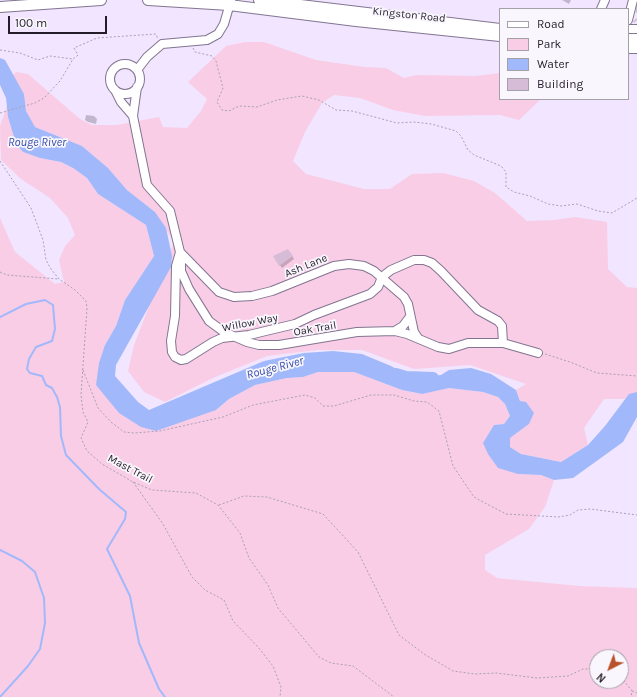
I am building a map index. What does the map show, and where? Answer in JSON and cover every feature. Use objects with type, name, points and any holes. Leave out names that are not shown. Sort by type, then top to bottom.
[{"type":"main road","points":[[4,7],[101,0]]},
{"type":"main road","name":"Kingston Road","points":[[148,0],[230,3],[356,21],[499,36]]},
{"type":"main road","name":"Kingston Road","points":[[259,0],[499,29]]},
{"type":"street","points":[[631,20],[633,0]]},
{"type":"street","points":[[137,70],[147,57],[162,44],[207,40],[218,34],[224,24],[230,3]]},
{"type":"street","points":[[124,64],[129,64],[137,70],[139,78],[137,87],[130,92],[125,93],[116,90],[110,82],[112,72],[115,68],[124,64]]},
{"type":"street","name":"Willow Way","points":[[137,87],[133,116],[147,185],[170,210],[180,252],[176,266],[172,352],[175,357],[181,360],[186,359],[213,342],[235,336],[268,332],[295,324],[314,315],[370,294],[378,287],[382,277],[391,270],[414,260],[424,260],[432,263],[478,310],[498,321],[502,326],[502,343]]},
{"type":"street","name":"Willow Way","points":[[116,90],[121,102],[133,116]]},
{"type":"street","name":"Ash Lane","points":[[180,252],[219,292],[234,297],[252,296],[272,291],[334,266],[349,264],[364,266],[382,277],[404,297],[408,304],[409,318],[418,338]]},
{"type":"street","name":"Oak Trail","points":[[180,252],[181,271],[208,321],[224,332],[259,345],[279,346],[357,332],[395,331],[418,338],[438,347],[449,349],[468,343],[502,343],[538,352]]},
{"type":"street","points":[[395,331],[403,326],[409,318]]},
{"type":"path","points":[[0,112],[35,103],[44,98],[60,81],[73,59],[78,55],[74,48],[97,38],[156,34],[162,44]]},
{"type":"path","points":[[191,42],[195,52],[212,56],[216,61],[223,88],[217,102],[222,110],[229,111],[238,106],[257,107],[277,100],[302,96],[319,100],[336,110],[358,113],[397,123],[414,122],[431,124],[456,131],[461,136],[468,150],[474,155],[501,166],[506,172],[506,187],[514,192],[530,196],[548,204],[561,206],[576,204],[598,211],[612,213],[637,198]]},
{"type":"path","points":[[0,50],[20,53],[38,60],[50,56],[73,59]]},
{"type":"path","name":"Mast Trail","points":[[0,160],[31,208],[43,240],[46,260],[59,279],[75,290],[86,301],[81,395],[83,412],[88,422],[81,438],[87,451],[102,464],[133,482],[152,490],[196,493],[218,505],[240,533],[249,558],[268,585],[278,608],[318,657],[331,664],[353,666],[394,697]]},
{"type":"path","points":[[0,272],[6,275],[59,279]]},
{"type":"path","points":[[538,352],[598,373],[637,376]]},
{"type":"path","points":[[83,370],[98,408],[111,422],[124,432],[134,433],[160,431],[223,417],[253,405],[305,395],[315,398],[322,406],[334,406],[371,395],[394,395],[414,401],[426,402],[439,411],[453,466],[474,497],[485,503],[506,514],[559,517],[570,515],[578,510],[590,509],[637,515]]},
{"type":"path","points":[[133,482],[163,524],[192,577],[205,590],[224,600],[233,621],[258,647],[273,666],[281,687],[280,697]]},
{"type":"path","points":[[218,505],[244,496],[267,497],[323,514],[358,552],[399,635],[424,654],[453,671],[475,674],[496,673],[537,678],[568,676],[583,668],[589,668]]},
{"type":"path","points":[[629,687],[632,691],[637,693]]},
{"type":"path","points":[[631,697],[632,691]]},
{"type":"green space","points":[[245,42],[264,42],[316,60],[364,67],[386,68],[404,78],[416,75],[476,76],[499,73],[499,100],[540,100],[519,120],[500,115],[425,116],[393,110],[360,98],[334,95],[322,103],[305,132],[293,161],[306,174],[364,189],[390,189],[412,174],[443,173],[474,181],[495,193],[527,221],[554,220],[575,217],[607,222],[608,269],[627,287],[637,288],[637,399],[604,399],[584,428],[588,445],[561,462],[521,454],[510,447],[510,438],[529,424],[516,390],[526,384],[470,365],[414,369],[362,350],[317,350],[267,356],[213,378],[165,402],[144,392],[128,371],[134,345],[174,242],[154,211],[127,190],[108,168],[82,146],[35,127],[32,124],[26,111],[24,94],[13,75],[16,72],[28,74],[80,119],[92,125],[117,125],[159,117],[163,127],[187,128],[201,111],[207,99],[188,82],[226,46]]},
{"type":"green space","points":[[7,106],[8,117],[16,144],[23,152],[40,158],[61,162],[73,168],[87,178],[98,194],[146,225],[154,256],[125,300],[116,326],[105,345],[119,413],[216,410],[229,399],[255,385],[287,378],[303,377],[318,372],[354,372],[402,390],[421,394],[448,388],[483,392],[498,397],[505,404],[510,416],[504,424],[494,425],[518,474],[541,475],[554,480],[545,507],[529,529],[485,555],[485,570],[497,578],[579,586],[637,588],[637,697],[0,697],[0,218],[15,252],[55,284],[64,282],[59,260],[65,246],[75,235],[68,218],[50,198],[21,179],[1,160],[0,126]]},
{"type":"water","name":"Rouge River","points":[[0,58],[5,60],[24,94],[26,111],[35,127],[82,146],[108,168],[127,190],[155,212],[166,228],[172,256],[171,267],[116,365],[115,376],[138,402],[149,410],[264,361],[304,353],[333,351],[362,354],[391,366],[414,379],[441,375],[449,370],[471,368],[491,374],[516,390],[520,401],[526,402],[534,413],[529,424],[510,438],[510,447],[521,454],[561,462],[588,445],[605,426],[629,394],[637,392],[637,417],[623,442],[573,478],[554,480],[541,475],[518,474],[498,468],[488,454],[483,443],[494,425],[504,424],[510,416],[505,404],[498,397],[483,392],[449,388],[422,394],[402,390],[354,372],[318,372],[303,377],[287,378],[255,385],[229,399],[216,410],[156,431],[141,427],[119,413],[96,385],[99,363],[105,345],[116,326],[125,300],[154,256],[146,225],[98,194],[87,178],[73,168],[61,162],[40,158],[23,152],[16,144],[8,117],[6,98],[0,85]]},
{"type":"building","points":[[288,249],[293,256],[279,266],[273,256]]},
{"type":"waterway","points":[[0,317],[26,304],[45,300],[53,305],[55,329],[52,341],[36,347],[29,359],[27,369],[30,373],[42,376],[46,385],[52,388],[57,397],[60,407],[61,436],[66,455],[99,489],[126,512],[125,519],[107,549],[130,596],[139,643],[159,689],[165,697]]},
{"type":"waterway","name":"Rouge River","points":[[396,374],[406,377],[433,378]]},
{"type":"waterway","points":[[0,550],[22,561],[35,572],[44,598],[45,623],[40,649],[28,666],[0,697]]}]
